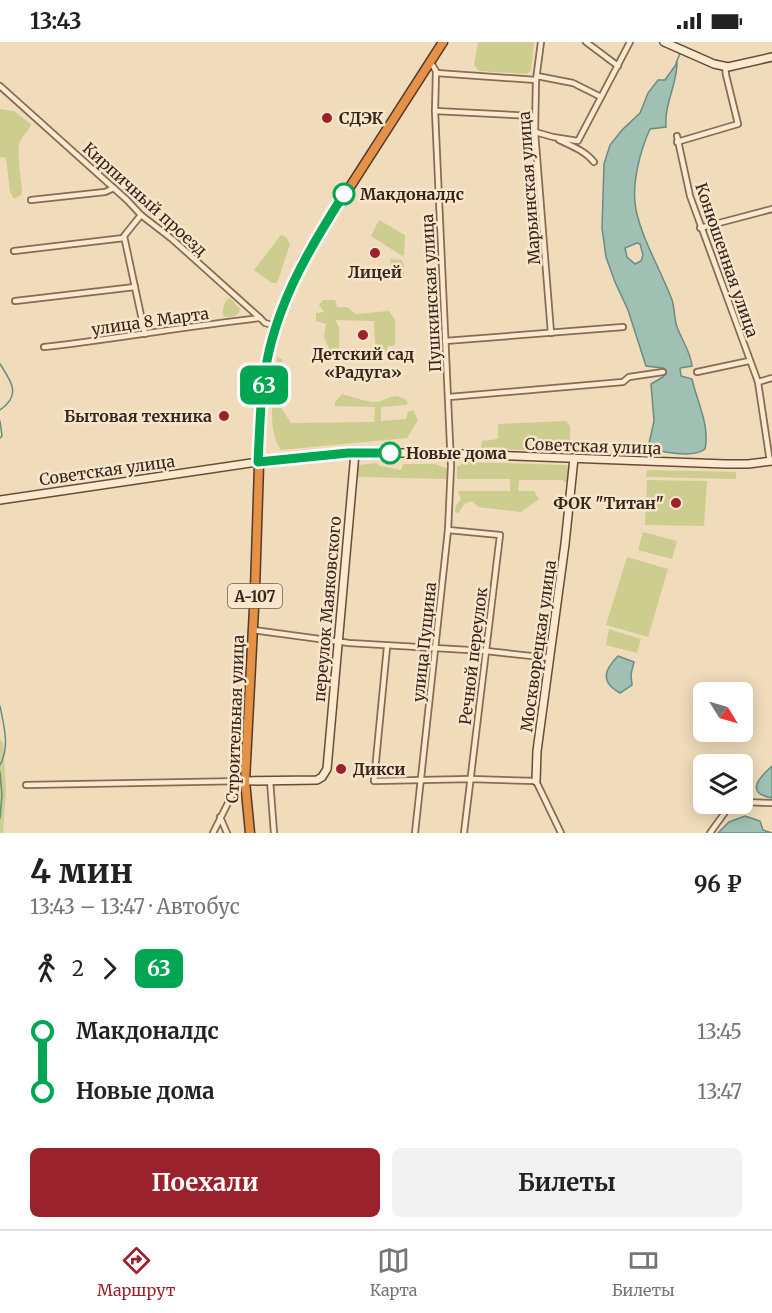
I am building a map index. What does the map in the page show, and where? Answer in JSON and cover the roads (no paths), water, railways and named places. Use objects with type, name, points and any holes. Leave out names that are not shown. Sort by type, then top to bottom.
[{"type":"highway","name":"А-107","points":[[258,462],[261,404],[267,360],[276,326],[292,284],[309,250],[443,42]]},
{"type":"highway","name":"Строительная улица","points":[[250,833],[245,781],[253,630],[258,462]]},
{"type":"street","name":"Марьинская улица","points":[[541,42],[534,116],[551,333]]},
{"type":"street","points":[[586,42],[618,66]]},
{"type":"street","points":[[535,132],[578,141],[630,42]]},
{"type":"street","points":[[664,42],[725,67],[734,67],[772,57]]},
{"type":"street","name":"Пушкинская улица","points":[[430,61],[434,65],[436,74],[435,111],[452,454]]},
{"type":"street","points":[[677,142],[738,124],[725,67]]},
{"type":"street","points":[[436,74],[537,78],[573,83],[601,97]]},
{"type":"street","name":"Кирпичный проезд","points":[[0,86],[265,323],[276,326]]},
{"type":"street","points":[[435,111],[534,116]]},
{"type":"street","name":"Конюшенная улица","points":[[677,136],[690,196],[700,228],[758,382],[771,461]]},
{"type":"street","points":[[553,137],[578,149],[594,162]]},
{"type":"street","points":[[31,200],[105,192],[114,188]]},
{"type":"street","points":[[700,228],[772,209]]},
{"type":"street","points":[[141,214],[124,238],[145,334]]},
{"type":"street","points":[[14,251],[124,238]]},
{"type":"street","points":[[15,301],[135,287]]},
{"type":"street","name":"улица 8 Марта","points":[[44,347],[201,324],[260,318]]},
{"type":"street","points":[[445,341],[623,327]]},
{"type":"street","points":[[698,372],[749,361]]},
{"type":"street","points":[[449,397],[623,382],[629,377],[663,372]]},
{"type":"street","points":[[758,382],[772,378]]},
{"type":"street","name":"Советская улица","points":[[0,500],[258,462],[355,453],[452,454],[725,464],[771,461]]},
{"type":"street","name":"переулок Маяковского","points":[[270,780],[317,780],[327,769],[355,453]]},
{"type":"street","name":"улица Пущина","points":[[415,833],[448,530],[452,454]]},
{"type":"street","name":"Москворецкая улица","points":[[561,833],[536,781],[537,750],[574,458]]},
{"type":"street","name":"Речной переулок","points":[[448,530],[500,535],[464,833]]},
{"type":"street","points":[[253,630],[387,647],[486,651],[550,658]]},
{"type":"street","points":[[387,647],[374,781],[470,779],[536,781]]},
{"type":"street","points":[[26,785],[270,780],[274,833]]},
{"type":"street","points":[[213,833],[235,789],[245,781]]},
{"type":"street","points":[[753,802],[772,803]]},
{"type":"street","points":[[711,833],[724,814]]},
{"type":"street","points":[[220,817],[227,833]]},
{"type":"waterway","points":[[676,63],[681,51]]},
{"type":"waterway","points":[[0,364],[11,382],[13,393],[11,399],[0,410]]},
{"type":"waterway","points":[[0,421],[2,436],[0,438]]},
{"type":"waterway","points":[[0,706],[5,744],[0,765]]},
{"type":"waterway","points":[[0,772],[2,795],[0,818]]},
{"type":"place","name":"СДЭК","points":[[327,118]]},
{"type":"place","name":"Макдоналдс","points":[[344,194]]},
{"type":"place","name":"Лицей","points":[[375,253]]},
{"type":"place","name":"Детский сад «Радуга»","points":[[363,335]]},
{"type":"place","name":"Бытовая техника","points":[[224,416]]},
{"type":"place","name":"Новые дома","points":[[390,453]]},
{"type":"place","name":"ФОК \"Титан\"","points":[[676,503]]},
{"type":"place","name":"Дикси","points":[[341,769]]}]
